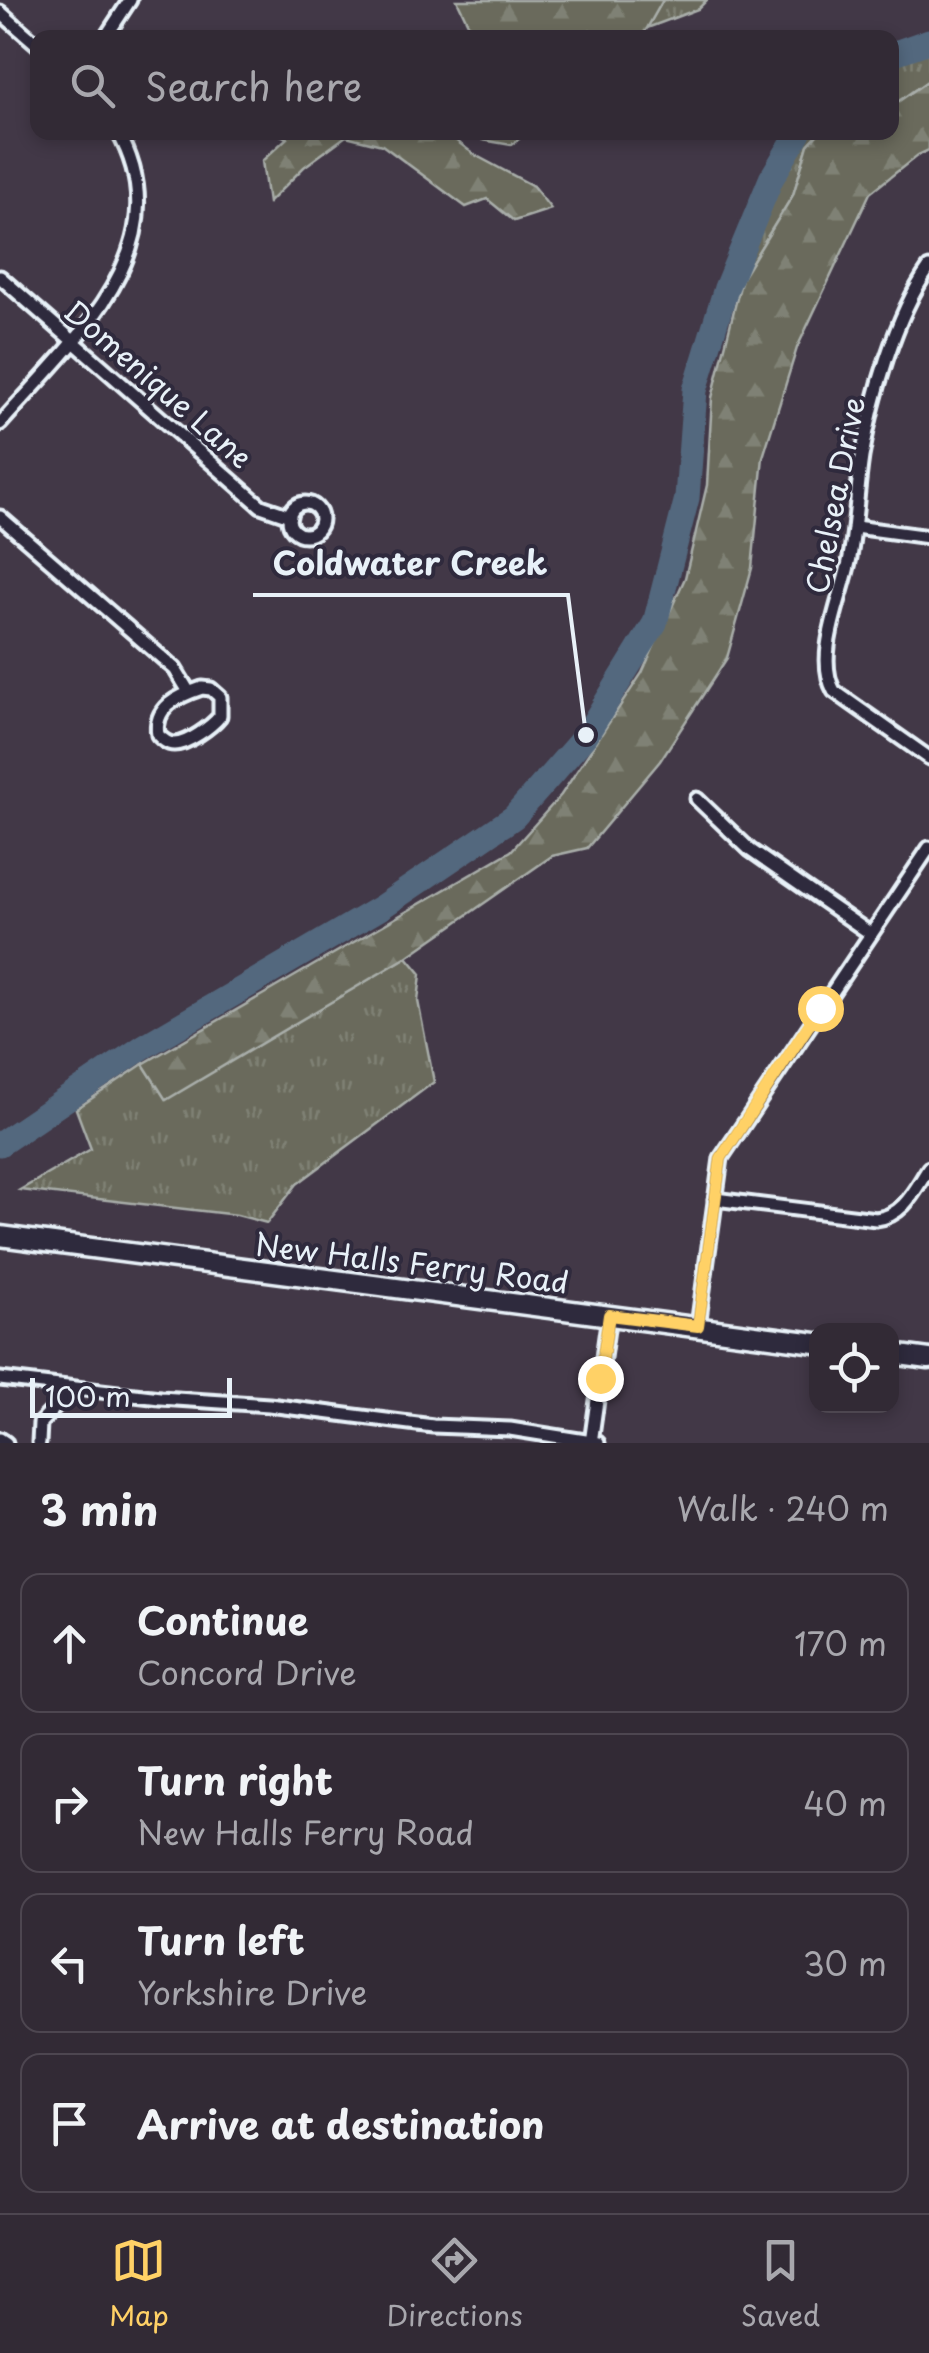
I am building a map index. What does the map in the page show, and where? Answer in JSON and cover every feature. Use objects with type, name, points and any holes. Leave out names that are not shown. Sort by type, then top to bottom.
[{"type":"main road","name":"New Halls Ferry Road","points":[[0,1236],[809,1342]]},
{"type":"main road","points":[[899,1355],[929,1359]]},
{"type":"street","points":[[110,30],[130,0]]},
{"type":"street","points":[[0,12],[30,38]]},
{"type":"street","points":[[0,424],[111,294],[132,243],[136,221],[136,191],[121,140]]},
{"type":"street","name":"Chelsea Drive","points":[[929,268],[912,297],[891,350],[867,432],[855,527],[825,660],[828,680],[842,698],[929,758]]},
{"type":"street","name":"Domenique Lane","points":[[0,278],[262,506],[290,516]]},
{"type":"street","points":[[0,517],[174,669],[190,692]]},
{"type":"street","points":[[855,527],[929,537]]},
{"type":"street","points":[[211,689],[220,697],[220,716],[183,741],[174,744],[164,740],[158,735],[156,720],[162,710],[190,692],[211,689]]},
{"type":"street","points":[[697,799],[750,850],[871,934]]},
{"type":"street","points":[[698,1326],[721,1158],[929,848]]},
{"type":"street","points":[[714,1199],[891,1217],[929,1168]]},
{"type":"street","points":[[0,1379],[72,1390],[269,1405],[432,1426],[510,1429],[593,1443],[609,1315]]},
{"type":"street","points":[[39,1443],[40,1422],[72,1390]]},
{"type":"green space","points":[[457,0],[663,0],[646,30],[471,30]]},
{"type":"green space","points":[[663,0],[707,0],[698,9],[647,28]]},
{"type":"green space","points":[[929,51],[929,80],[899,101],[899,61]]},
{"type":"green space","points":[[929,80],[929,150],[870,193],[797,348],[763,457],[752,568],[727,658],[660,761],[587,848],[552,856],[407,957],[166,1100],[143,1064],[511,851],[561,795],[642,673],[685,578],[707,485],[712,398],[742,278],[793,195],[808,145],[813,140],[899,140],[899,101]]},
{"type":"green space","points":[[285,140],[341,140],[304,167],[268,203],[262,161]]},
{"type":"green space","points":[[362,140],[455,140],[533,186],[551,209],[514,221],[487,199],[466,207],[382,145]]},
{"type":"green space","points":[[483,140],[518,140],[511,145]]},
{"type":"green space","points":[[798,140],[813,140],[793,195],[742,278],[766,201]]},
{"type":"green space","points":[[407,957],[421,974],[418,1001],[434,1082],[297,1184],[267,1223],[237,1215],[20,1190],[91,1149],[76,1109],[143,1064],[166,1099]]},
{"type":"waterway","points":[[899,52],[929,41]]},
{"type":"waterway","points":[[0,1144],[143,1047],[380,908],[514,817],[586,735],[655,623],[687,498],[695,390],[726,288],[771,179],[794,140]]},
{"type":"place","name":"Coldwater Creek","points":[[586,735]]},
{"type":"route","points":[[600,1378],[609,1315],[698,1326],[721,1158],[820,1008]]}]
